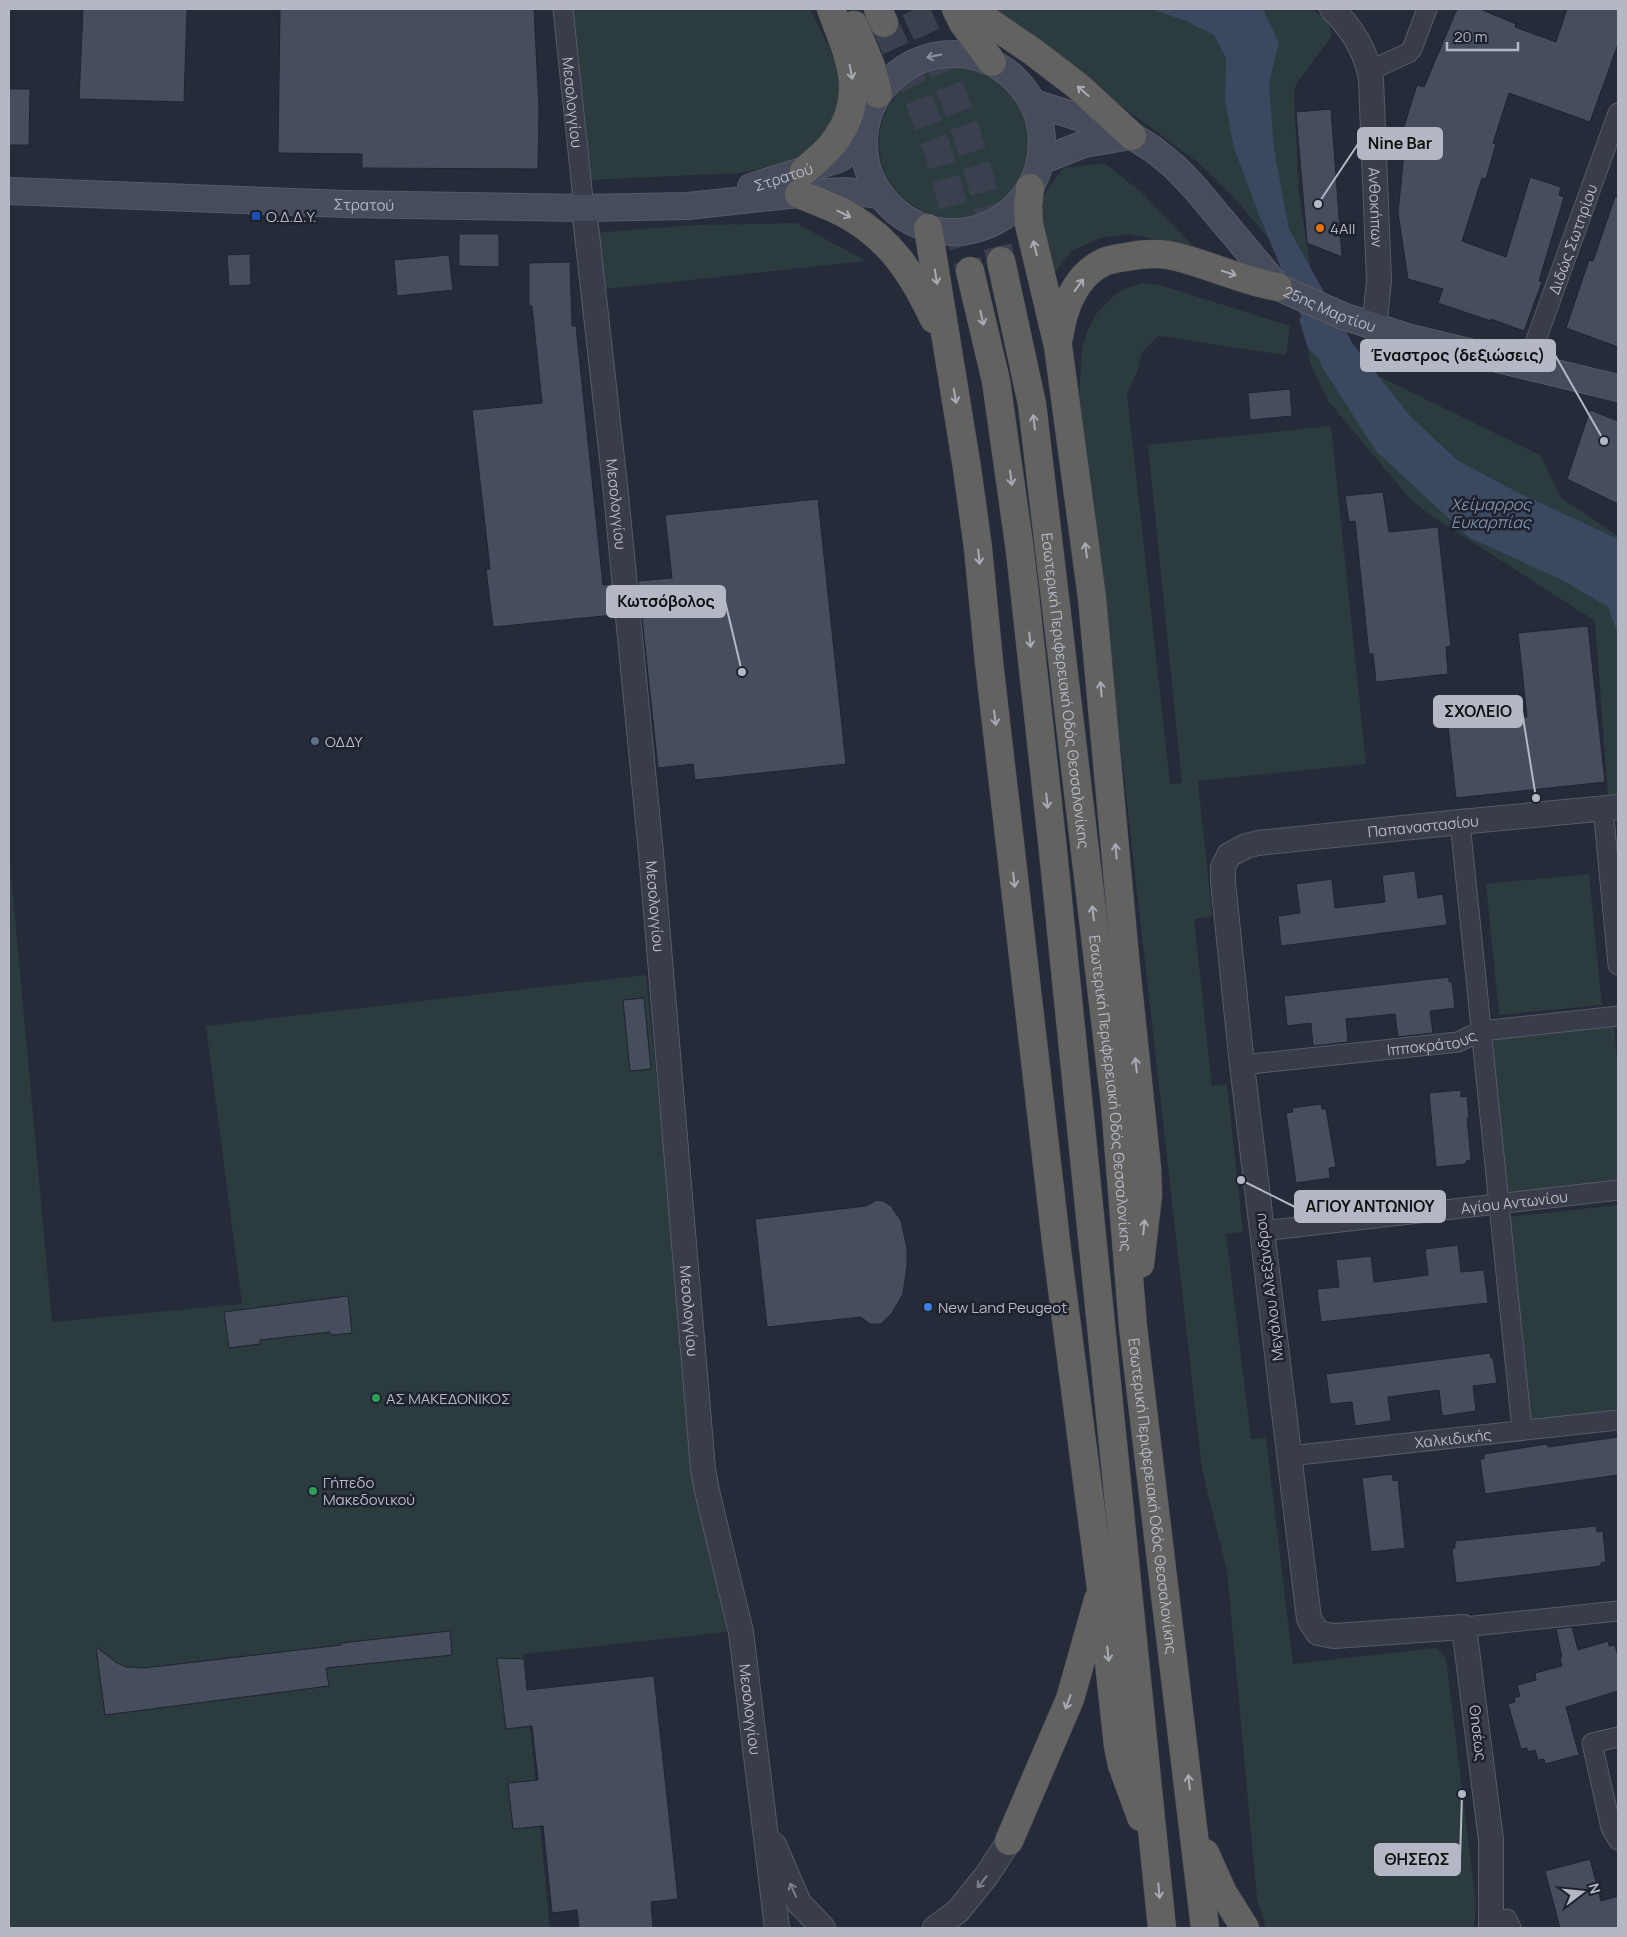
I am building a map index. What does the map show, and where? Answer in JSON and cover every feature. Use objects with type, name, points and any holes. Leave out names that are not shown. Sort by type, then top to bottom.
[{"type":"highway","points":[[831,9],[845,46],[852,72],[854,101],[846,123],[836,140],[802,182],[875,234],[895,254],[919,288],[947,348]]},
{"type":"highway","points":[[844,9],[864,47],[878,94]]},
{"type":"highway","points":[[956,9],[963,23],[992,62]]},
{"type":"highway","points":[[970,9],[1032,51],[1079,87],[1132,136]]},
{"type":"highway","points":[[1030,188],[1029,224],[1058,346],[1097,644],[1146,1168],[1148,1195],[1134,1327]]},
{"type":"highway","points":[[928,228],[978,548],[989,662],[1055,1230],[1122,1765],[1155,1853]]},
{"type":"highway","points":[[1058,346],[1061,324],[1071,296],[1081,280],[1104,262],[1137,254],[1166,255],[1262,284],[1278,287]]},
{"type":"highway","name":"Εσωτερική Περιφερειακή Οδός Θεσσαλονίκης","points":[[1001,261],[1032,404],[1115,1104],[1134,1327],[1205,1928]]},
{"type":"highway","name":"Εσωτερική Περιφερειακή Οδός Θεσσαλονίκης","points":[[970,271],[996,381],[1020,551],[1052,841],[1162,1928]]},
{"type":"highway","points":[[1009,1842],[1070,1699],[1101,1588]]},
{"type":"highway","points":[[1194,1831],[1223,1893],[1245,1928]]},
{"type":"main road","points":[[954,53],[974,56],[992,62],[1016,79],[1026,90],[1039,117],[1043,146],[1041,160],[1030,188],[1012,211],[986,226],[972,230],[957,232],[928,228],[902,216],[881,195],[865,157],[865,130],[870,111],[878,94],[895,75],[929,56],[954,53]]},
{"type":"main road","name":"25ης Μαρτίου","points":[[1033,103],[1077,116],[1132,136],[1153,149],[1176,168],[1278,287],[1374,328],[1618,388]]},
{"type":"main road","name":"Στρατού","points":[[9,191],[190,199],[584,208],[688,206],[802,182],[846,155],[852,150],[865,130]]},
{"type":"main road","points":[[1041,160],[1084,144],[1132,136]]},
{"type":"main road","name":"Στρατού","points":[[802,182],[845,191],[881,195]]},
{"type":"street","name":"Μεσολογγίου","points":[[563,9],[616,494],[651,853],[703,1469],[741,1632],[776,1928]]},
{"type":"street","name":"Ανθοκήπων","points":[[1332,9],[1344,21],[1359,42],[1369,71],[1373,109],[1379,281],[1374,328]]},
{"type":"street","points":[[1369,71],[1408,53],[1412,49],[1428,9]]},
{"type":"street","name":"Διδώς Σωτηρίου","points":[[1527,365],[1618,113]]},
{"type":"street","points":[[1611,808],[1618,965]]},
{"type":"street","name":"Παπαναστασίου","points":[[1229,855],[1246,846],[1258,843],[1611,808]]},
{"type":"street","points":[[1460,822],[1522,1430]]},
{"type":"street","name":"Μεγάλου Αλεξάνδρου","points":[[1229,855],[1223,867],[1223,882],[1242,1065],[1307,1612],[1315,1630],[1326,1636],[1464,1627]]},
{"type":"street","name":"Ιπποκράτους","points":[[1242,1065],[1458,1042],[1481,1030],[1618,1016]]},
{"type":"street","name":"Αγίου Αντωνίου","points":[[1262,1230],[1618,1190]]},
{"type":"street","name":"Χαλκιδικής","points":[[1289,1456],[1618,1420]]},
{"type":"street","points":[[1464,1627],[1618,1611]]},
{"type":"street","name":"Θησέως","points":[[1464,1627],[1490,1840],[1504,1926]]},
{"type":"street","points":[[1618,1736],[1592,1743],[1611,1828],[1618,1840]]},
{"type":"street","name":"Μεσολογγίου","points":[[761,1803],[778,1856],[799,1903],[823,1928]]},
{"type":"street","points":[[935,1928],[958,1910],[987,1875],[1009,1842]]},
{"type":"shaded area","points":[[572,9],[810,9],[842,75],[845,90],[833,132],[791,165],[738,173],[591,180]]},
{"type":"shaded area","points":[[990,9],[1311,9],[1322,17],[1330,27],[1331,37],[1296,84],[1294,95],[1299,195],[1310,264],[1309,268],[1275,246],[1231,194],[1196,161]]},
{"type":"shaded area","points":[[954,68],[969,69],[983,74],[1007,90],[1023,114],[1028,128],[1028,158],[1023,172],[1007,196],[983,212],[969,217],[954,218],[939,217],[925,212],[901,196],[885,172],[880,158],[879,143],[880,128],[885,114],[901,90],[925,74],[939,69]]},
{"type":"shaded area","points":[[1104,163],[1141,192],[1194,247],[1129,234],[1100,238],[1072,251],[1054,273],[1034,209],[1063,168]]},
{"type":"shaded area","points":[[796,223],[866,261],[588,291],[592,233],[695,225]]},
{"type":"shaded area","points":[[1144,283],[1160,285],[1290,326],[1286,355],[1158,336],[1142,352],[1137,372],[1127,393],[1170,784],[1182,783],[1148,445],[1331,426],[1366,764],[1198,781],[1212,916],[1194,919],[1212,1086],[1227,1084],[1243,1232],[1226,1234],[1251,1439],[1266,1438],[1293,1664],[1436,1648],[1446,1658],[1476,1904],[1474,1928],[1266,1928],[1257,1899],[1227,1571],[1202,1469],[1104,598],[1079,396],[1082,349],[1088,329],[1097,313],[1116,294],[1126,288]]},
{"type":"shaded area","points":[[1307,341],[1540,455],[1561,498],[1618,536],[1618,796],[1608,796],[1595,621],[1432,516],[1412,501],[1328,401],[1310,363]]},
{"type":"shaded area","name":"ΑΣ ΜΑΚΕΔΟΝΙΚΟΣ","points":[[9,852],[52,1322],[242,1304],[206,1026],[646,975],[696,1475],[727,1632],[523,1654],[550,1928],[9,1928]]},
{"type":"shaded area","points":[[1589,874],[1602,1005],[1499,1015],[1486,884]]},
{"type":"shaded area","points":[[1614,1025],[1618,1070],[1618,1182],[1504,1195],[1487,1039]]},
{"type":"shaded area","points":[[1618,1205],[1618,1411],[1530,1420],[1508,1217]]},
{"type":"water","name":"Χείμαρρος Ευκαρπίας","points":[[1151,9],[1260,9],[1264,11],[1279,43],[1269,83],[1274,149],[1289,229],[1353,344],[1410,416],[1457,460],[1517,492],[1618,539],[1618,634],[1608,607],[1562,580],[1470,538],[1376,451],[1322,367],[1259,215],[1234,148],[1225,101],[1226,58],[1214,35],[1186,21]]},
{"type":"building","points":[[83,9],[187,9],[184,102],[79,99]]},
{"type":"building","points":[[280,9],[534,9],[539,108],[538,169],[362,168],[362,154],[278,153]]},
{"type":"building","points":[[1457,9],[1480,9],[1516,24],[1515,27],[1556,42],[1567,9],[1618,9],[1618,44],[1590,122],[1509,93],[1493,143],[1496,144],[1486,179],[1482,178],[1462,241],[1506,257],[1530,177],[1561,187],[1559,195],[1564,197],[1539,281],[1542,282],[1524,331],[1438,303],[1443,289],[1408,279],[1398,213],[1404,154],[1396,152],[1417,85],[1424,87]]},
{"type":"building","points":[[9,89],[30,89],[29,145],[9,145]]},
{"type":"building","points":[[1331,109],[1342,257],[1307,243],[1296,112]]},
{"type":"building","points":[[1615,197],[1618,197],[1618,347],[1566,328],[1589,260],[1593,261]]},
{"type":"building","points":[[459,234],[499,234],[499,267],[459,266]]},
{"type":"building","points":[[250,254],[251,285],[229,286],[227,255]]},
{"type":"building","points":[[449,255],[453,290],[397,296],[394,260]]},
{"type":"building","points":[[570,262],[572,326],[576,326],[603,585],[611,584],[614,615],[493,627],[486,569],[490,569],[472,410],[542,403],[532,306],[529,306],[529,263]]},
{"type":"building","points":[[1290,389],[1292,416],[1250,420],[1248,393]]},
{"type":"building","points":[[1590,410],[1618,421],[1618,504],[1567,479]]},
{"type":"building","points":[[1383,492],[1389,532],[1438,527],[1451,646],[1446,647],[1448,674],[1376,682],[1373,654],[1369,654],[1355,521],[1349,522],[1345,496]]},
{"type":"building","points":[[818,499],[846,764],[695,780],[693,764],[658,768],[638,581],[672,578],[665,515]]},
{"type":"building","points":[[1588,626],[1605,782],[1456,798],[1448,726],[1527,717],[1518,633]]},
{"type":"building","points":[[1415,871],[1418,898],[1443,894],[1447,925],[1281,946],[1278,916],[1300,913],[1296,884],[1332,879],[1335,908],[1385,902],[1382,875]]},
{"type":"building","points":[[1449,977],[1449,982],[1452,982],[1455,1008],[1430,1011],[1433,1033],[1398,1037],[1395,1014],[1346,1019],[1348,1042],[1313,1046],[1311,1023],[1287,1026],[1284,996]]},
{"type":"building","points":[[644,998],[651,1069],[630,1071],[623,1000]]},
{"type":"building","points":[[1461,1090],[1461,1097],[1467,1096],[1471,1160],[1466,1161],[1466,1164],[1436,1167],[1429,1093]]},
{"type":"building","points":[[1321,1104],[1322,1109],[1326,1109],[1336,1167],[1329,1168],[1330,1178],[1296,1183],[1286,1113],[1293,1112],[1292,1108]]},
{"type":"building","points":[[877,1200],[891,1206],[901,1221],[907,1248],[907,1266],[903,1294],[892,1313],[881,1324],[870,1324],[861,1317],[767,1327],[755,1219],[866,1206]]},
{"type":"building","points":[[1458,1245],[1461,1272],[1484,1270],[1488,1303],[1321,1322],[1317,1289],[1339,1287],[1336,1260],[1371,1256],[1374,1282],[1399,1279],[1428,1275],[1425,1249]]},
{"type":"building","points":[[348,1296],[352,1333],[331,1335],[330,1332],[260,1340],[260,1344],[229,1348],[224,1312]]},
{"type":"building","points":[[1490,1353],[1491,1358],[1493,1358],[1497,1383],[1473,1386],[1476,1411],[1442,1416],[1439,1390],[1388,1397],[1391,1421],[1355,1426],[1352,1402],[1330,1404],[1326,1374]]},
{"type":"building","points":[[1618,1437],[1618,1475],[1485,1494],[1480,1459],[1484,1459],[1484,1454],[1547,1444],[1548,1447]]},
{"type":"building","points":[[1392,1474],[1393,1481],[1398,1480],[1405,1548],[1371,1552],[1362,1478]]},
{"type":"building","points":[[1596,1526],[1597,1532],[1603,1531],[1606,1562],[1601,1563],[1601,1566],[1456,1583],[1452,1549],[1455,1548],[1455,1541]]},
{"type":"building","points":[[1572,1627],[1578,1650],[1608,1641],[1609,1646],[1615,1645],[1618,1657],[1618,1691],[1566,1707],[1579,1755],[1545,1764],[1544,1759],[1538,1760],[1535,1750],[1528,1752],[1527,1748],[1521,1749],[1508,1704],[1515,1702],[1514,1698],[1520,1696],[1517,1685],[1536,1680],[1535,1673],[1562,1666],[1556,1629]]},
{"type":"building","points":[[450,1631],[452,1655],[326,1668],[329,1686],[105,1715],[96,1647],[117,1663],[126,1667],[144,1668]]},
{"type":"building","points":[[497,1658],[524,1659],[527,1690],[654,1676],[678,1899],[651,1902],[653,1928],[579,1928],[577,1910],[552,1913],[543,1826],[513,1829],[508,1783],[538,1780],[532,1726],[506,1729]]},
{"type":"building","points":[[1590,1859],[1601,1901],[1618,1896],[1618,1928],[1560,1928],[1545,1871]]},
{"type":"waterway","name":"Χείμαρρος Ευκαρπίας","points":[[1303,320],[1311,346],[1321,356]]},
{"type":"tunnel","points":[[915,9],[955,101],[966,132],[1001,261]]},
{"type":"tunnel","points":[[884,23],[915,89],[940,157],[970,271]]},
{"type":"place","name":"Nine Bar","points":[[1318,204]]},
{"type":"place","name":"Ο.Δ.Δ.Υ.","points":[[256,216]]},
{"type":"place","name":"4All","points":[[1320,228]]},
{"type":"place","name":"Έναστρος (δεξιώσεις)","points":[[1604,441]]},
{"type":"place","name":"Κωτσόβολος","points":[[742,672]]},
{"type":"place","name":"ΟΔΔΥ","points":[[315,741]]},
{"type":"place","name":"ΣΧΟΛΕΙΟ","points":[[1536,798]]},
{"type":"place","name":"ΑΓΙΟΥ ΑΝΤΩΝΙΟΥ","points":[[1241,1180]]},
{"type":"place","name":"New Land Peugeot","points":[[928,1307]]},
{"type":"place","name":"ΑΣ ΜΑΚΕΔΟΝΙΚΟΣ","points":[[376,1398]]},
{"type":"place","name":"Γήπεδο Μακεδονικού","points":[[313,1491]]},
{"type":"place","name":"ΘΗΣΕΩΣ","points":[[1462,1794]]}]
